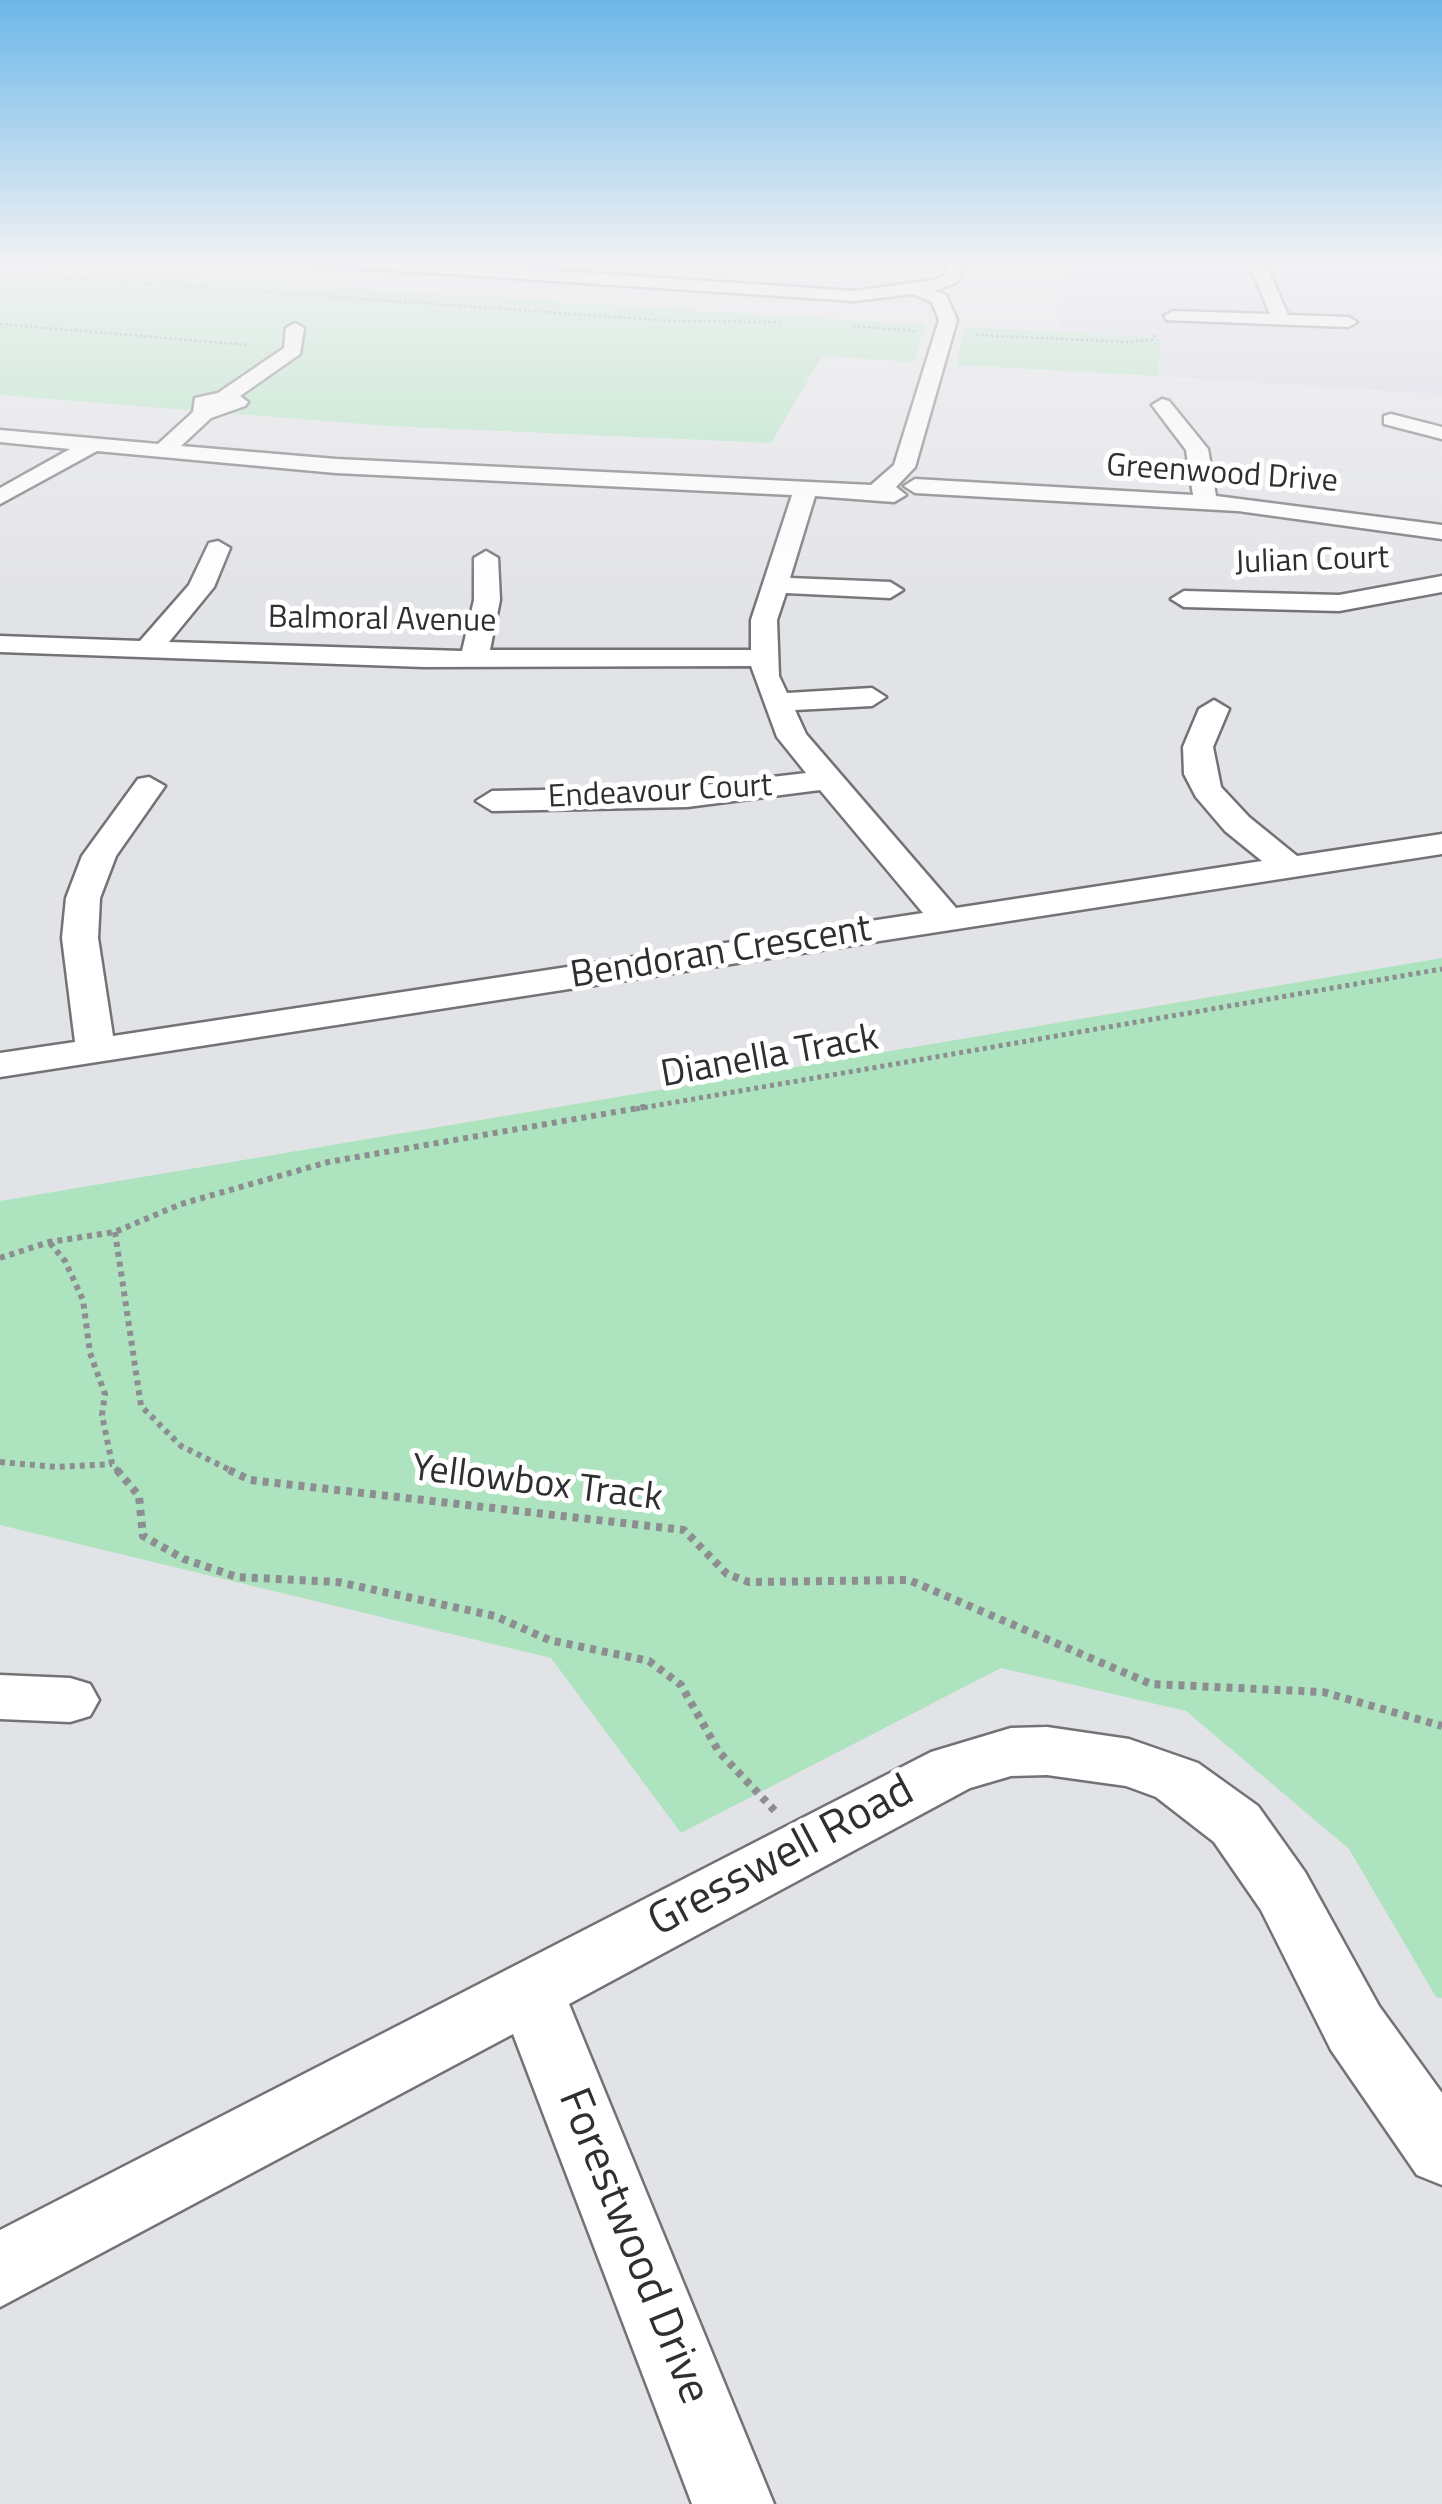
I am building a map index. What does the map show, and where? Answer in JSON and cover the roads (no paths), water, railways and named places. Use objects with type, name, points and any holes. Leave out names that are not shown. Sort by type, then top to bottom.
[{"type":"street","points":[[161,452],[204,414],[238,402],[224,398],[254,377]]},
{"type":"street","points":[[900,485],[931,377]]},
{"type":"street","points":[[1162,405],[1197,449],[1206,502]]},
{"type":"street","points":[[1391,420],[1442,433]]},
{"type":"street","name":"Greenwood Drive","points":[[0,436],[353,467],[806,486],[900,485],[996,494],[1206,502],[1442,532]]},
{"type":"street","points":[[0,498],[92,444]]},
{"type":"street","points":[[806,486],[761,636],[762,658],[776,702],[792,736],[826,780],[947,919]]},
{"type":"street","points":[[1417,527],[1442,507]]},
{"type":"street","points":[[148,649],[201,587],[218,548]]},
{"type":"street","points":[[474,659],[487,600],[486,558]]},
{"type":"street","name":"Julian Court","points":[[1184,600],[1339,603],[1442,584]]},
{"type":"street","points":[[774,585],[890,590]]},
{"type":"street","name":"Balmoral Avenue","points":[[0,644],[474,659],[762,658]]},
{"type":"street","points":[[776,702],[872,697]]},
{"type":"street","points":[[1214,710],[1198,747],[1200,774],[1207,790],[1238,824],[1290,867]]},
{"type":"street","name":"Endeavour Court","points":[[492,801],[687,797],[826,780]]},
{"type":"street","points":[[96,1050],[80,938],[83,898],[99,856],[149,786]]},
{"type":"street","name":"Bendoran Crescent","points":[[0,1065],[1442,844]]},
{"type":"street","points":[[6,1686],[70,1700]]},
{"type":"street","name":"Gresswell Road","points":[[0,2270],[952,1769],[1011,1752],[1089,1755],[1129,1762],[1177,1780],[1236,1824],[1259,1852],[1355,2028],[1442,2150]]},
{"type":"street","name":"Forestwood Drive","points":[[530,1990],[733,2504]]}]
